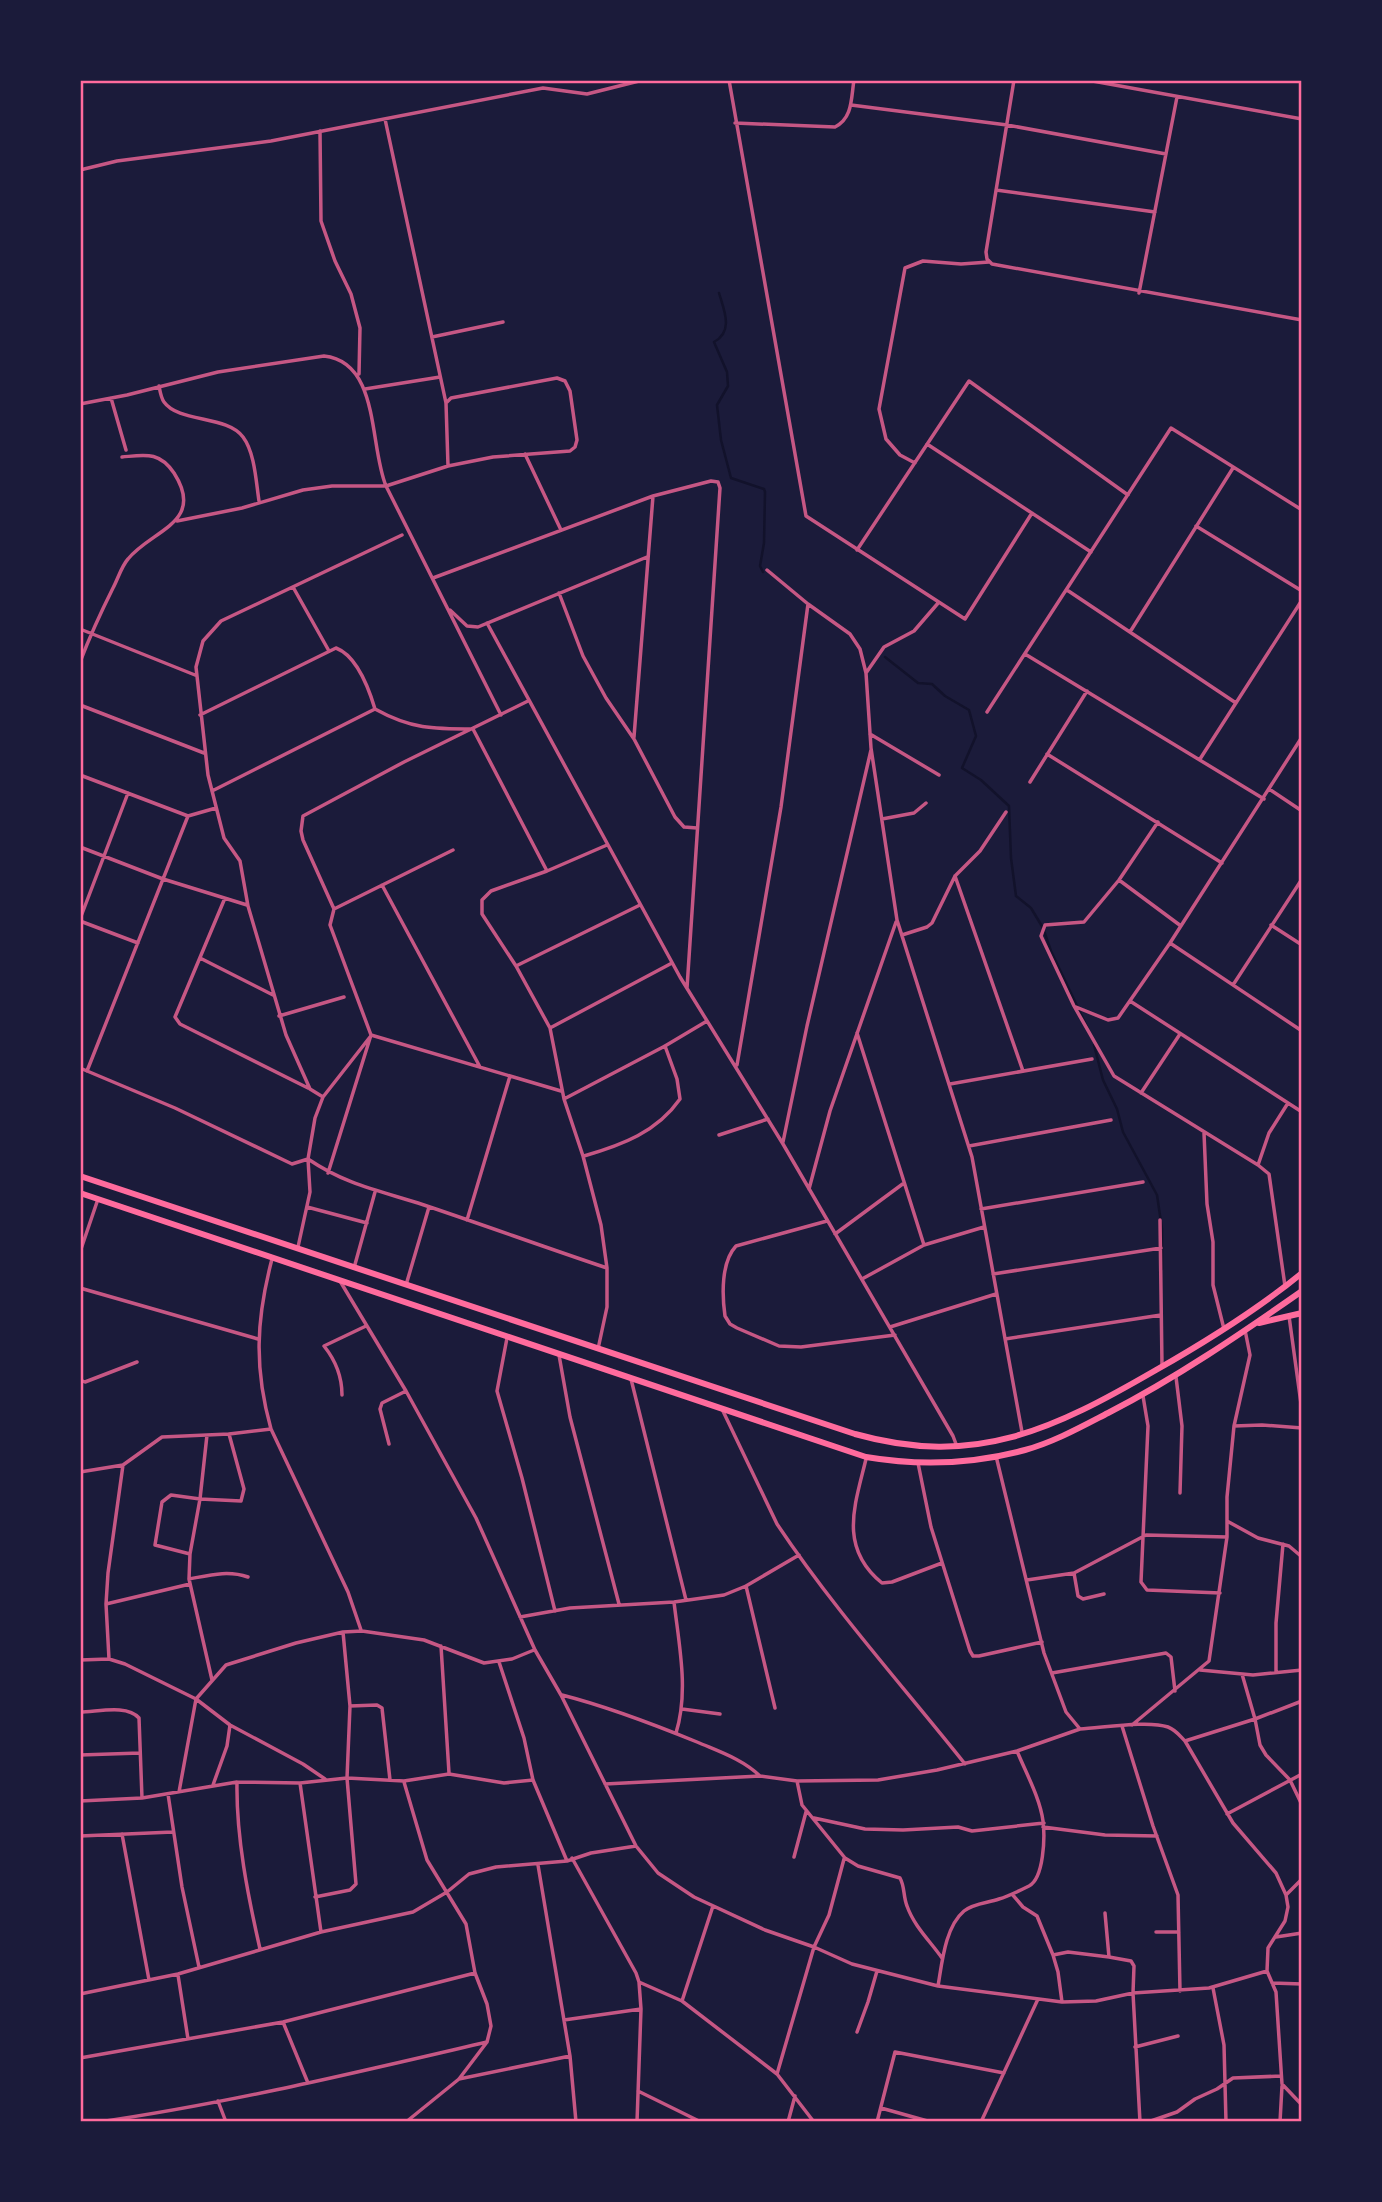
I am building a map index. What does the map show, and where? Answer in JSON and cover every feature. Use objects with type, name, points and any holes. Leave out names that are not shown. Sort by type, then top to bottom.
[{"type":"main road","points":[[80,1176],[863,1437],[916,1446],[957,1446],[992,1442],[1050,1425],[1094,1406],[1224,1329],[1301,1273]]},
{"type":"main road","points":[[80,1193],[340,1281],[379,1287],[507,1338],[866,1457],[918,1463],[967,1461],[1026,1450],[1054,1440],[1143,1395],[1301,1291]]},
{"type":"main road","points":[[379,1275],[383,1281],[379,1287]]},
{"type":"main road","points":[[1253,1325],[1301,1313]]},
{"type":"main road","points":[[1094,1406],[1091,1414],[1101,1417]]},
{"type":"main road","points":[[1050,1425],[1057,1426],[1060,1430],[1054,1440]]},
{"type":"street","points":[[80,170],[117,161],[271,141],[543,88],[587,94],[643,80]]},
{"type":"street","points":[[729,80],[806,516],[965,619],[1032,513]]},
{"type":"street","points":[[735,123],[831,127],[843,122],[849,114],[854,80]]},
{"type":"street","points":[[989,262],[986,252],[1014,80]]},
{"type":"street","points":[[1087,80],[1301,119]]},
{"type":"street","points":[[1139,293],[1177,97]]},
{"type":"street","points":[[850,105],[1007,125],[1166,154]]},
{"type":"street","points":[[386,119],[446,402],[448,466]]},
{"type":"street","points":[[320,131],[321,221],[335,261],[352,295],[360,328],[359,376]]},
{"type":"street","points":[[996,190],[1155,212]]},
{"type":"street","points":[[915,463],[900,455],[886,439],[879,409],[905,268],[923,261],[961,264],[989,262],[1139,293],[1301,320]]},
{"type":"street","points":[[432,337],[503,322]]},
{"type":"street","points":[[80,404],[218,372],[324,356],[344,361],[359,376],[365,389],[379,466],[386,486],[501,715]]},
{"type":"street","points":[[365,389],[440,376]]},
{"type":"street","points":[[80,662],[129,557],[177,521],[210,512],[224,512],[303,490],[332,486],[386,486],[448,466],[525,454],[570,451],[575,447],[577,440],[570,391],[565,381],[557,378],[451,398],[446,402]]},
{"type":"street","points":[[857,550],[969,381],[1128,495]]},
{"type":"street","points":[[159,386],[164,402],[174,410],[234,429],[244,438],[260,501]]},
{"type":"street","points":[[111,398],[127,450]]},
{"type":"street","points":[[987,712],[1171,428],[1301,510]]},
{"type":"street","points":[[928,444],[1091,552]]},
{"type":"street","points":[[122,457],[151,454],[163,461],[173,473],[181,490],[184,506],[177,521]]},
{"type":"street","points":[[525,454],[561,530]]},
{"type":"street","points":[[1130,632],[1234,467]]},
{"type":"street","points":[[433,578],[653,496],[711,481],[718,482],[720,488],[687,989]]},
{"type":"street","points":[[634,740],[653,496]]},
{"type":"street","points":[[1196,526],[1301,591]]},
{"type":"street","points":[[310,1089],[279,1016],[248,905],[240,861],[224,838],[216,808],[204,753],[197,676],[199,649],[214,627],[402,535]]},
{"type":"street","points":[[448,607],[467,626],[474,628],[647,557]]},
{"type":"street","points":[[766,570],[857,641],[866,673],[871,748],[897,920],[969,1146],[1022,1434]]},
{"type":"street","points":[[293,587],[329,651]]},
{"type":"street","points":[[1067,590],[1236,703]]},
{"type":"street","points":[[559,593],[583,656],[606,698],[634,740],[679,823],[684,827],[697,828]]},
{"type":"street","points":[[1200,759],[1301,600]]},
{"type":"street","points":[[866,673],[884,648],[914,631],[939,603]]},
{"type":"street","points":[[737,1068],[781,807],[807,604]]},
{"type":"street","points":[[487,624],[672,963],[783,1143],[957,1446]]},
{"type":"street","points":[[80,629],[197,676]]},
{"type":"street","points":[[200,715],[336,648],[345,653],[369,689],[374,709],[418,727],[473,729]]},
{"type":"street","points":[[1025,654],[1264,799]]},
{"type":"street","points":[[1030,782],[1087,691]]},
{"type":"street","points":[[328,1173],[371,1035],[330,925],[334,908],[303,840],[303,817],[404,762],[528,701]]},
{"type":"street","points":[[80,705],[204,753]]},
{"type":"street","points":[[212,791],[374,709]]},
{"type":"street","points":[[473,729],[547,871]]},
{"type":"street","points":[[870,734],[939,775]]},
{"type":"street","points":[[1074,1006],[1108,1020],[1118,1018],[1264,799],[1301,737]]},
{"type":"street","points":[[783,1143],[810,1012],[871,748]]},
{"type":"street","points":[[1048,754],[1222,863]]},
{"type":"street","points":[[80,775],[188,816],[216,808]]},
{"type":"street","points":[[1269,789],[1301,811]]},
{"type":"street","points":[[128,793],[80,920],[138,943]]},
{"type":"street","points":[[882,819],[914,813],[926,803]]},
{"type":"street","points":[[901,935],[932,923],[955,876],[980,851],[1006,812]]},
{"type":"street","points":[[86,1071],[188,816]]},
{"type":"street","points":[[1158,822],[1119,880],[1084,922],[1045,925],[1041,936],[1074,1006],[1114,1076],[1269,1174],[1285,1286]]},
{"type":"street","points":[[597,1349],[607,1307],[607,1268],[601,1225],[583,1156],[564,1099],[550,1028],[482,914],[482,901],[491,891],[607,845]]},
{"type":"street","points":[[80,847],[163,878],[248,905]]},
{"type":"street","points":[[334,908],[453,850]]},
{"type":"street","points":[[955,876],[1023,1072]]},
{"type":"street","points":[[1233,985],[1301,878]]},
{"type":"street","points":[[1119,880],[1181,926]]},
{"type":"street","points":[[382,885],[480,1067]]},
{"type":"street","points":[[225,898],[175,1017],[180,1024],[323,1097]]},
{"type":"street","points":[[516,967],[640,905]]},
{"type":"street","points":[[810,1189],[830,1111],[897,920]]},
{"type":"street","points":[[1271,925],[1301,945]]},
{"type":"street","points":[[1170,943],[1301,1031]]},
{"type":"street","points":[[201,958],[274,996]]},
{"type":"street","points":[[550,1028],[672,963]]},
{"type":"street","points":[[279,1016],[344,998]]},
{"type":"street","points":[[1130,1000],[1301,1112]]},
{"type":"street","points":[[564,1099],[708,1021]]},
{"type":"street","points":[[857,1032],[924,1245]]},
{"type":"street","points":[[1141,1093],[1180,1034]]},
{"type":"street","points":[[371,1035],[562,1091]]},
{"type":"street","points":[[297,1249],[310,1192],[308,1159],[315,1118],[323,1097],[371,1035]]},
{"type":"street","points":[[583,1156],[620,1145],[650,1129],[670,1114],[680,1099],[677,1079],[665,1046]]},
{"type":"street","points":[[950,1084],[1092,1059]]},
{"type":"street","points":[[80,1068],[176,1108],[292,1164],[308,1159]]},
{"type":"street","points":[[467,1220],[510,1076]]},
{"type":"street","points":[[1258,1165],[1269,1133],[1287,1103]]},
{"type":"street","points":[[719,1135],[768,1119]]},
{"type":"street","points":[[969,1146],[1111,1120]]},
{"type":"street","points":[[1204,1133],[1213,1242],[1213,1285],[1224,1329]]},
{"type":"street","points":[[308,1159],[328,1173],[375,1192],[429,1207],[607,1268]]},
{"type":"street","points":[[981,1209],[1143,1182]]},
{"type":"street","points":[[835,1234],[904,1183]]},
{"type":"street","points":[[354,1268],[375,1192]]},
{"type":"street","points":[[80,1252],[98,1199]]},
{"type":"street","points":[[307,1206],[367,1223]]},
{"type":"street","points":[[406,1285],[429,1207]]},
{"type":"street","points":[[1160,1220],[1162,1367]]},
{"type":"street","points":[[828,1221],[736,1246],[729,1253],[727,1262],[725,1317],[737,1328],[779,1346],[801,1347],[895,1335]]},
{"type":"street","points":[[862,1279],[924,1245],[984,1227]]},
{"type":"street","points":[[993,1274],[1161,1248]]},
{"type":"street","points":[[272,1259],[261,1300],[258,1339],[261,1380],[271,1429],[348,1592],[362,1631]]},
{"type":"street","points":[[340,1281],[406,1391],[476,1518],[535,1650],[561,1695],[636,1846],[658,1873],[694,1897],[765,1930],[852,1964],[938,1986],[1062,2002],[1096,2001],[1133,1993],[1213,1987],[1267,1971]]},
{"type":"street","points":[[80,1288],[258,1339]]},
{"type":"street","points":[[890,1327],[996,1294]]},
{"type":"street","points":[[1005,1339],[1161,1315]]},
{"type":"street","points":[[1289,1315],[1301,1411]]},
{"type":"street","points":[[342,1395],[342,1380],[334,1358],[324,1346],[366,1326]]},
{"type":"street","points":[[1132,1725],[1209,1661],[1227,1537],[1234,1426],[1250,1355],[1245,1330]]},
{"type":"street","points":[[507,1338],[498,1391],[555,1611]]},
{"type":"street","points":[[558,1355],[570,1417],[619,1605]]},
{"type":"street","points":[[80,1380],[85,1382],[137,1362]]},
{"type":"street","points":[[1176,1375],[1182,1426],[1180,1493]]},
{"type":"street","points":[[631,1379],[686,1600]]},
{"type":"street","points":[[389,1444],[380,1409],[382,1403],[406,1391]]},
{"type":"street","points":[[1143,1395],[1148,1426],[1140,1582],[1147,1590],[1220,1593]]},
{"type":"street","points":[[722,1408],[777,1524],[965,1764]]},
{"type":"street","points":[[1234,1426],[1301,1428]]},
{"type":"street","points":[[80,1472],[123,1465],[162,1437],[271,1429]]},
{"type":"street","points":[[190,1554],[155,1545],[162,1502],[172,1495],[242,1501],[244,1489],[229,1434]]},
{"type":"street","points":[[207,1435],[200,1499],[190,1554],[190,1581],[212,1680]]},
{"type":"street","points":[[996,1456],[1042,1642],[1066,1712],[1080,1729]]},
{"type":"street","points":[[866,1457],[852,1518],[854,1542],[861,1559],[882,1583],[942,1563]]},
{"type":"street","points":[[918,1463],[924,1500],[973,1656],[1042,1642]]},
{"type":"street","points":[[110,1659],[106,1604],[112,1535],[123,1465]]},
{"type":"street","points":[[1227,1521],[1258,1538],[1289,1546],[1301,1557]]},
{"type":"street","points":[[1027,1580],[1074,1573],[1146,1535],[1227,1537]]},
{"type":"street","points":[[1276,1673],[1276,1623],[1283,1544]]},
{"type":"street","points":[[520,1617],[555,1611],[724,1595],[746,1587],[799,1555]]},
{"type":"street","points":[[106,1604],[225,1573],[248,1577]]},
{"type":"street","points":[[1074,1573],[1078,1596],[1083,1599],[1104,1594]]},
{"type":"street","points":[[746,1587],[775,1708]]},
{"type":"street","points":[[674,1601],[682,1667],[682,1709],[676,1733]]},
{"type":"street","points":[[178,1792],[196,1699],[226,1665],[286,1646],[343,1632],[362,1631],[425,1640],[477,1661],[499,1662],[535,1650]]},
{"type":"street","points":[[315,1898],[351,1890],[356,1884],[346,1778],[350,1706],[343,1632]]},
{"type":"street","points":[[441,1646],[449,1774]]},
{"type":"street","points":[[1052,1673],[1166,1653],[1171,1657],[1175,1691]]},
{"type":"street","points":[[80,1660],[110,1659],[125,1664],[196,1699],[230,1725],[303,1764],[326,1780]]},
{"type":"street","points":[[499,1662],[524,1738],[533,1780],[567,1861]]},
{"type":"street","points":[[1200,1670],[1242,1674],[1301,1670]]},
{"type":"street","points":[[1242,1674],[1260,1745],[1290,1780],[1301,1805]]},
{"type":"street","points":[[561,1695],[607,1707],[676,1733],[745,1763],[760,1776]]},
{"type":"street","points":[[1185,1741],[1301,1701]]},
{"type":"street","points":[[350,1706],[377,1705],[382,1708],[390,1780]]},
{"type":"street","points":[[682,1709],[720,1714]]},
{"type":"street","points":[[80,1712],[128,1710],[136,1713],[139,1718],[142,1798]]},
{"type":"street","points":[[213,1785],[227,1746],[230,1725]]},
{"type":"street","points":[[605,1784],[760,1776],[797,1781],[878,1780],[965,1764],[1017,1751],[1080,1729],[1132,1725],[1166,1726],[1176,1731],[1185,1741],[1227,1814],[1276,1873],[1286,1895],[1288,1907],[1285,1922],[1268,1948],[1267,1971],[1276,1992],[1282,2084],[1280,2122]]},
{"type":"street","points":[[1122,1726],[1178,1895],[1180,1991]]},
{"type":"street","points":[[938,1986],[943,1958],[952,1932],[966,1910],[1012,1894],[1032,1884],[1039,1874],[1043,1825],[1038,1802],[1017,1751]]},
{"type":"street","points":[[80,1755],[140,1753]]},
{"type":"street","points":[[80,1801],[142,1798],[237,1782],[300,1783],[346,1778],[404,1781],[449,1774],[504,1783],[533,1780]]},
{"type":"street","points":[[1227,1814],[1301,1774]]},
{"type":"street","points":[[404,1781],[427,1860],[466,1924],[475,1973],[487,2004],[491,2026],[487,2042],[459,2079],[406,2122]]},
{"type":"street","points":[[797,1781],[802,1805],[845,1858],[858,1866],[900,1878],[905,1903],[915,1923],[943,1958]]},
{"type":"street","points":[[237,1782],[236,1805],[260,1950]]},
{"type":"street","points":[[300,1783],[321,1932]]},
{"type":"street","points":[[168,1794],[199,1968]]},
{"type":"street","points":[[794,1857],[806,1811]]},
{"type":"street","points":[[812,1818],[865,1829],[958,1827],[972,1831],[1043,1825],[1105,1835],[1157,1836]]},
{"type":"street","points":[[80,1836],[173,1832]]},
{"type":"street","points":[[122,1834],[149,1980]]},
{"type":"street","points":[[80,1994],[178,1974],[321,1932],[412,1912],[447,1892],[469,1874],[496,1867],[567,1861],[636,1846]]},
{"type":"street","points":[[572,1858],[639,1982],[641,2008],[637,2122]]},
{"type":"street","points":[[777,2074],[814,1947],[829,1915],[845,1858]]},
{"type":"street","points":[[538,1865],[570,2056],[576,2122]]},
{"type":"street","points":[[1286,1895],[1301,1879]]},
{"type":"street","points":[[1012,1894],[1023,1907],[1037,1916],[1058,1972],[1062,2002]]},
{"type":"street","points":[[682,2001],[713,1906]]},
{"type":"street","points":[[1105,1913],[1109,1957]]},
{"type":"street","points":[[1156,1932],[1179,1932]]},
{"type":"street","points":[[1274,1937],[1301,1933]]},
{"type":"street","points":[[1053,1955],[1068,1952],[1133,1962],[1140,2122]]},
{"type":"street","points":[[857,2032],[877,1971]]},
{"type":"street","points":[[80,2058],[283,2022],[475,1973]]},
{"type":"street","points":[[178,1974],[188,2039]]},
{"type":"street","points":[[639,1982],[682,2001],[777,2074],[814,2122]]},
{"type":"street","points":[[1272,1983],[1301,1984]]},
{"type":"street","points":[[1213,1987],[1224,2045],[1226,2122]]},
{"type":"street","points":[[981,2122],[1038,1999]]},
{"type":"street","points":[[564,2020],[641,2008]]},
{"type":"street","points":[[283,2022],[308,2084]]},
{"type":"street","points":[[1135,2047],[1178,2036]]},
{"type":"street","points":[[99,2122],[308,2084],[487,2042]]},
{"type":"street","points":[[877,2122],[895,2052],[1004,2073]]},
{"type":"street","points":[[459,2079],[570,2056]]},
{"type":"street","points":[[1148,2122],[1177,2112],[1233,2078],[1281,2076]]},
{"type":"street","points":[[1282,2084],[1301,2105]]},
{"type":"street","points":[[638,2091],[701,2122]]},
{"type":"street","points":[[789,2122],[795,2096]]},
{"type":"street","points":[[218,2101],[226,2122]]},
{"type":"street","points":[[881,2108],[931,2122]]},
{"type":"street","points":[[151,2114],[153,2122]]},
{"type":"waterway","points":[[719,293],[726,326],[714,342],[727,372],[728,386],[717,405],[721,440],[731,478],[764,489],[765,492],[764,543],[760,566],[763,572]]},
{"type":"waterway","points":[[885,657],[918,683],[932,684],[945,696],[969,710],[976,736],[962,768],[981,780],[1009,806],[1016,896],[1031,908],[1043,928],[1088,1029]]},
{"type":"waterway","points":[[1094,1045],[1103,1080],[1117,1109],[1123,1132],[1157,1195],[1162,1229],[1162,1269]]}]
